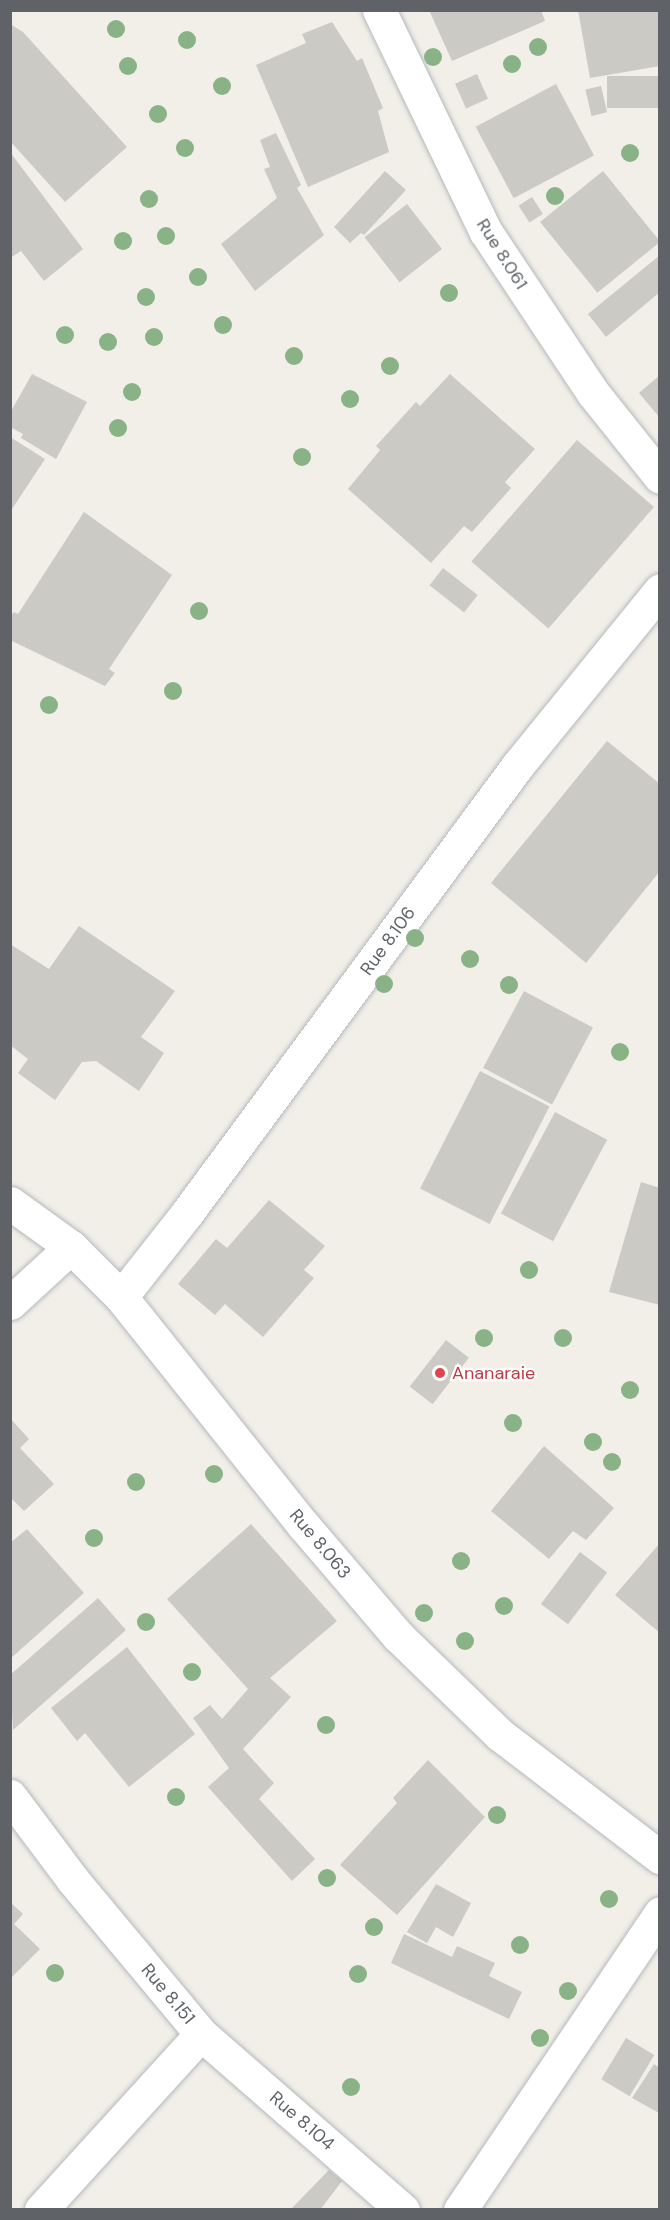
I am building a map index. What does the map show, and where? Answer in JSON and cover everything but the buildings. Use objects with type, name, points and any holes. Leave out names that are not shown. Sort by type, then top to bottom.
[{"type":"street","name":"Rue 8.061","points":[[379,10],[486,232],[593,393],[660,477]]},
{"type":"street","name":"Rue 8.106","points":[[121,1297],[188,1213],[518,765],[660,590]]},
{"type":"street","name":"Rue 8.063","points":[[10,1203],[71,1247],[121,1297],[304,1526],[398,1636],[499,1734],[660,1857]]},
{"type":"street","points":[[10,1303],[71,1247]]},
{"type":"street","name":"Rue 8.151","points":[[10,1796],[72,1879],[201,2034],[41,2210]]},
{"type":"street","points":[[460,2210],[660,1914]]},
{"type":"street","name":"Rue 8.104","points":[[201,2034],[403,2210]]},
{"type":"place","name":"Ananaraie","points":[[440,1373]]}]
